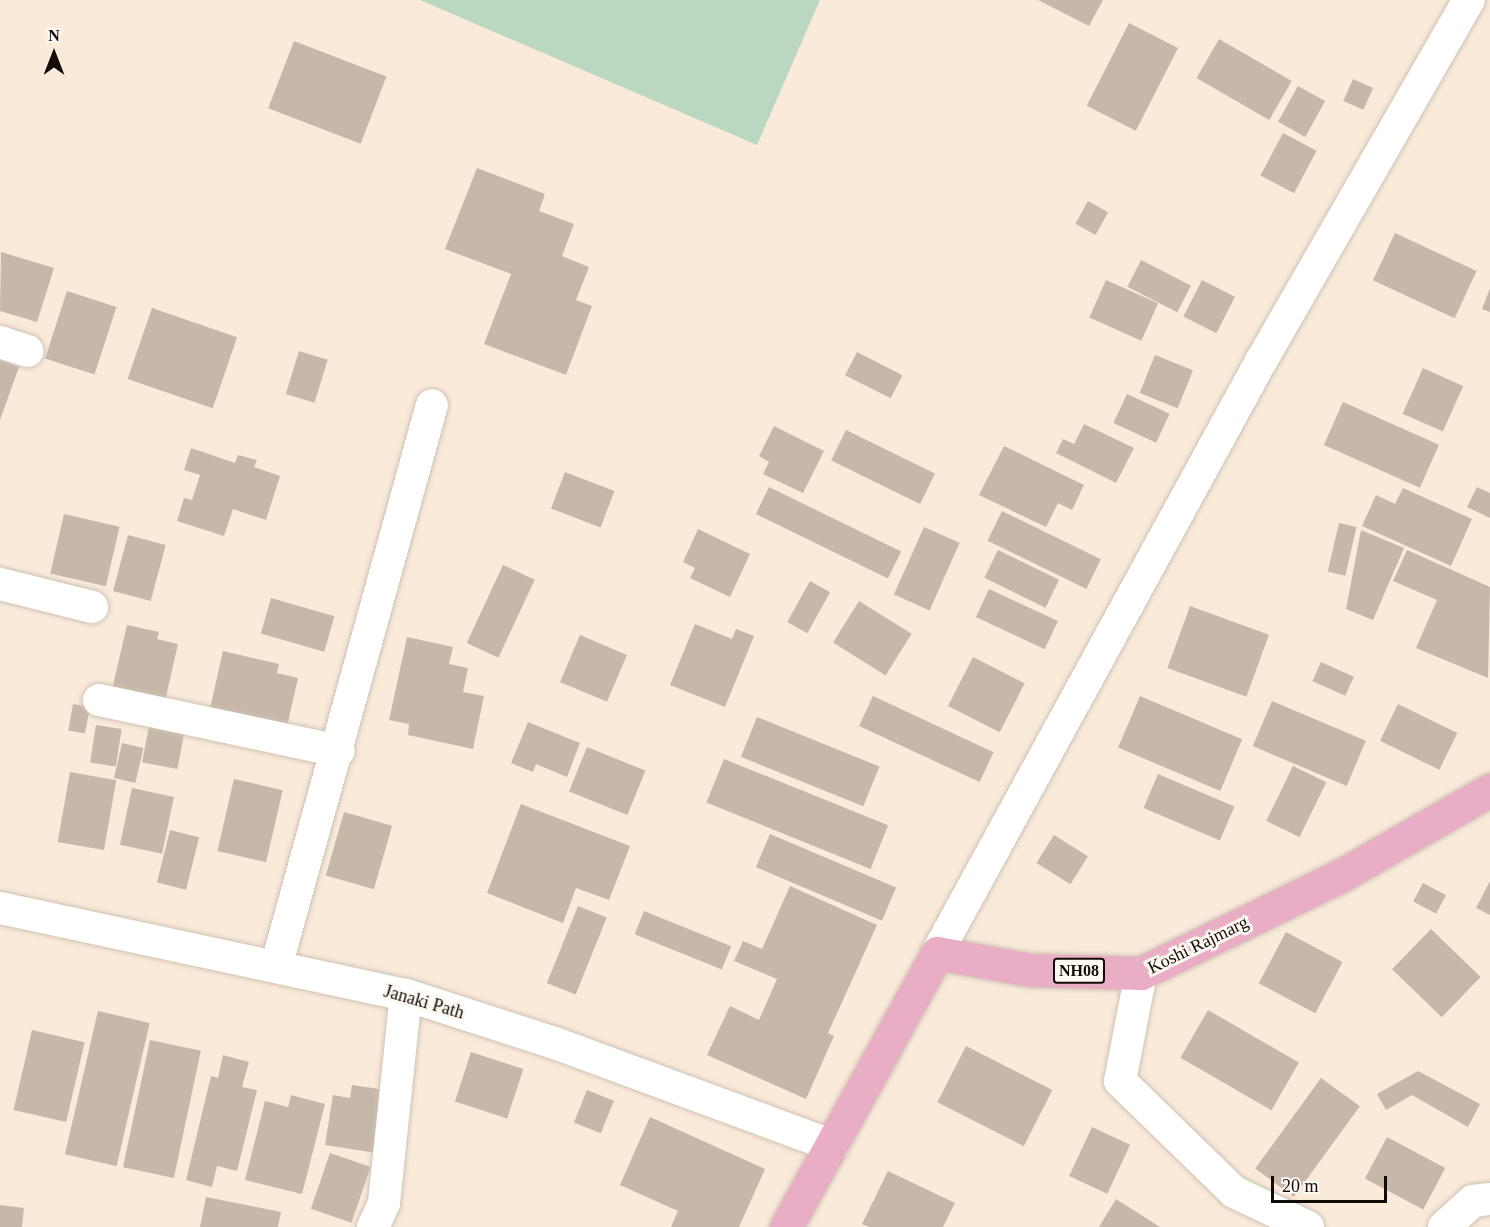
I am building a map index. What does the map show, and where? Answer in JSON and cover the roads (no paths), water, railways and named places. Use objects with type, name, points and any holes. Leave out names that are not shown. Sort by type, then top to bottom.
[{"type":"main road","name":"Koshi Rajmarg","points":[[937,953],[1031,970],[1141,973],[1342,875],[1490,790]]},
{"type":"main road","points":[[786,1227],[833,1146],[937,953]]},
{"type":"street","points":[[937,953],[1260,363],[1469,0]]},
{"type":"street","points":[[276,967],[339,751],[432,405]]},
{"type":"street","points":[[0,584],[92,607]]},
{"type":"street","points":[[99,700],[339,751]]},
{"type":"street","name":"Janaki Path","points":[[0,908],[406,995],[555,1042],[833,1146]]},
{"type":"street","points":[[1141,973],[1120,1081],[1234,1192],[1308,1227]]},
{"type":"street","points":[[373,1227],[384,1203],[406,995]]},
{"type":"street","points":[[1444,1227],[1473,1201],[1490,1199]]}]
